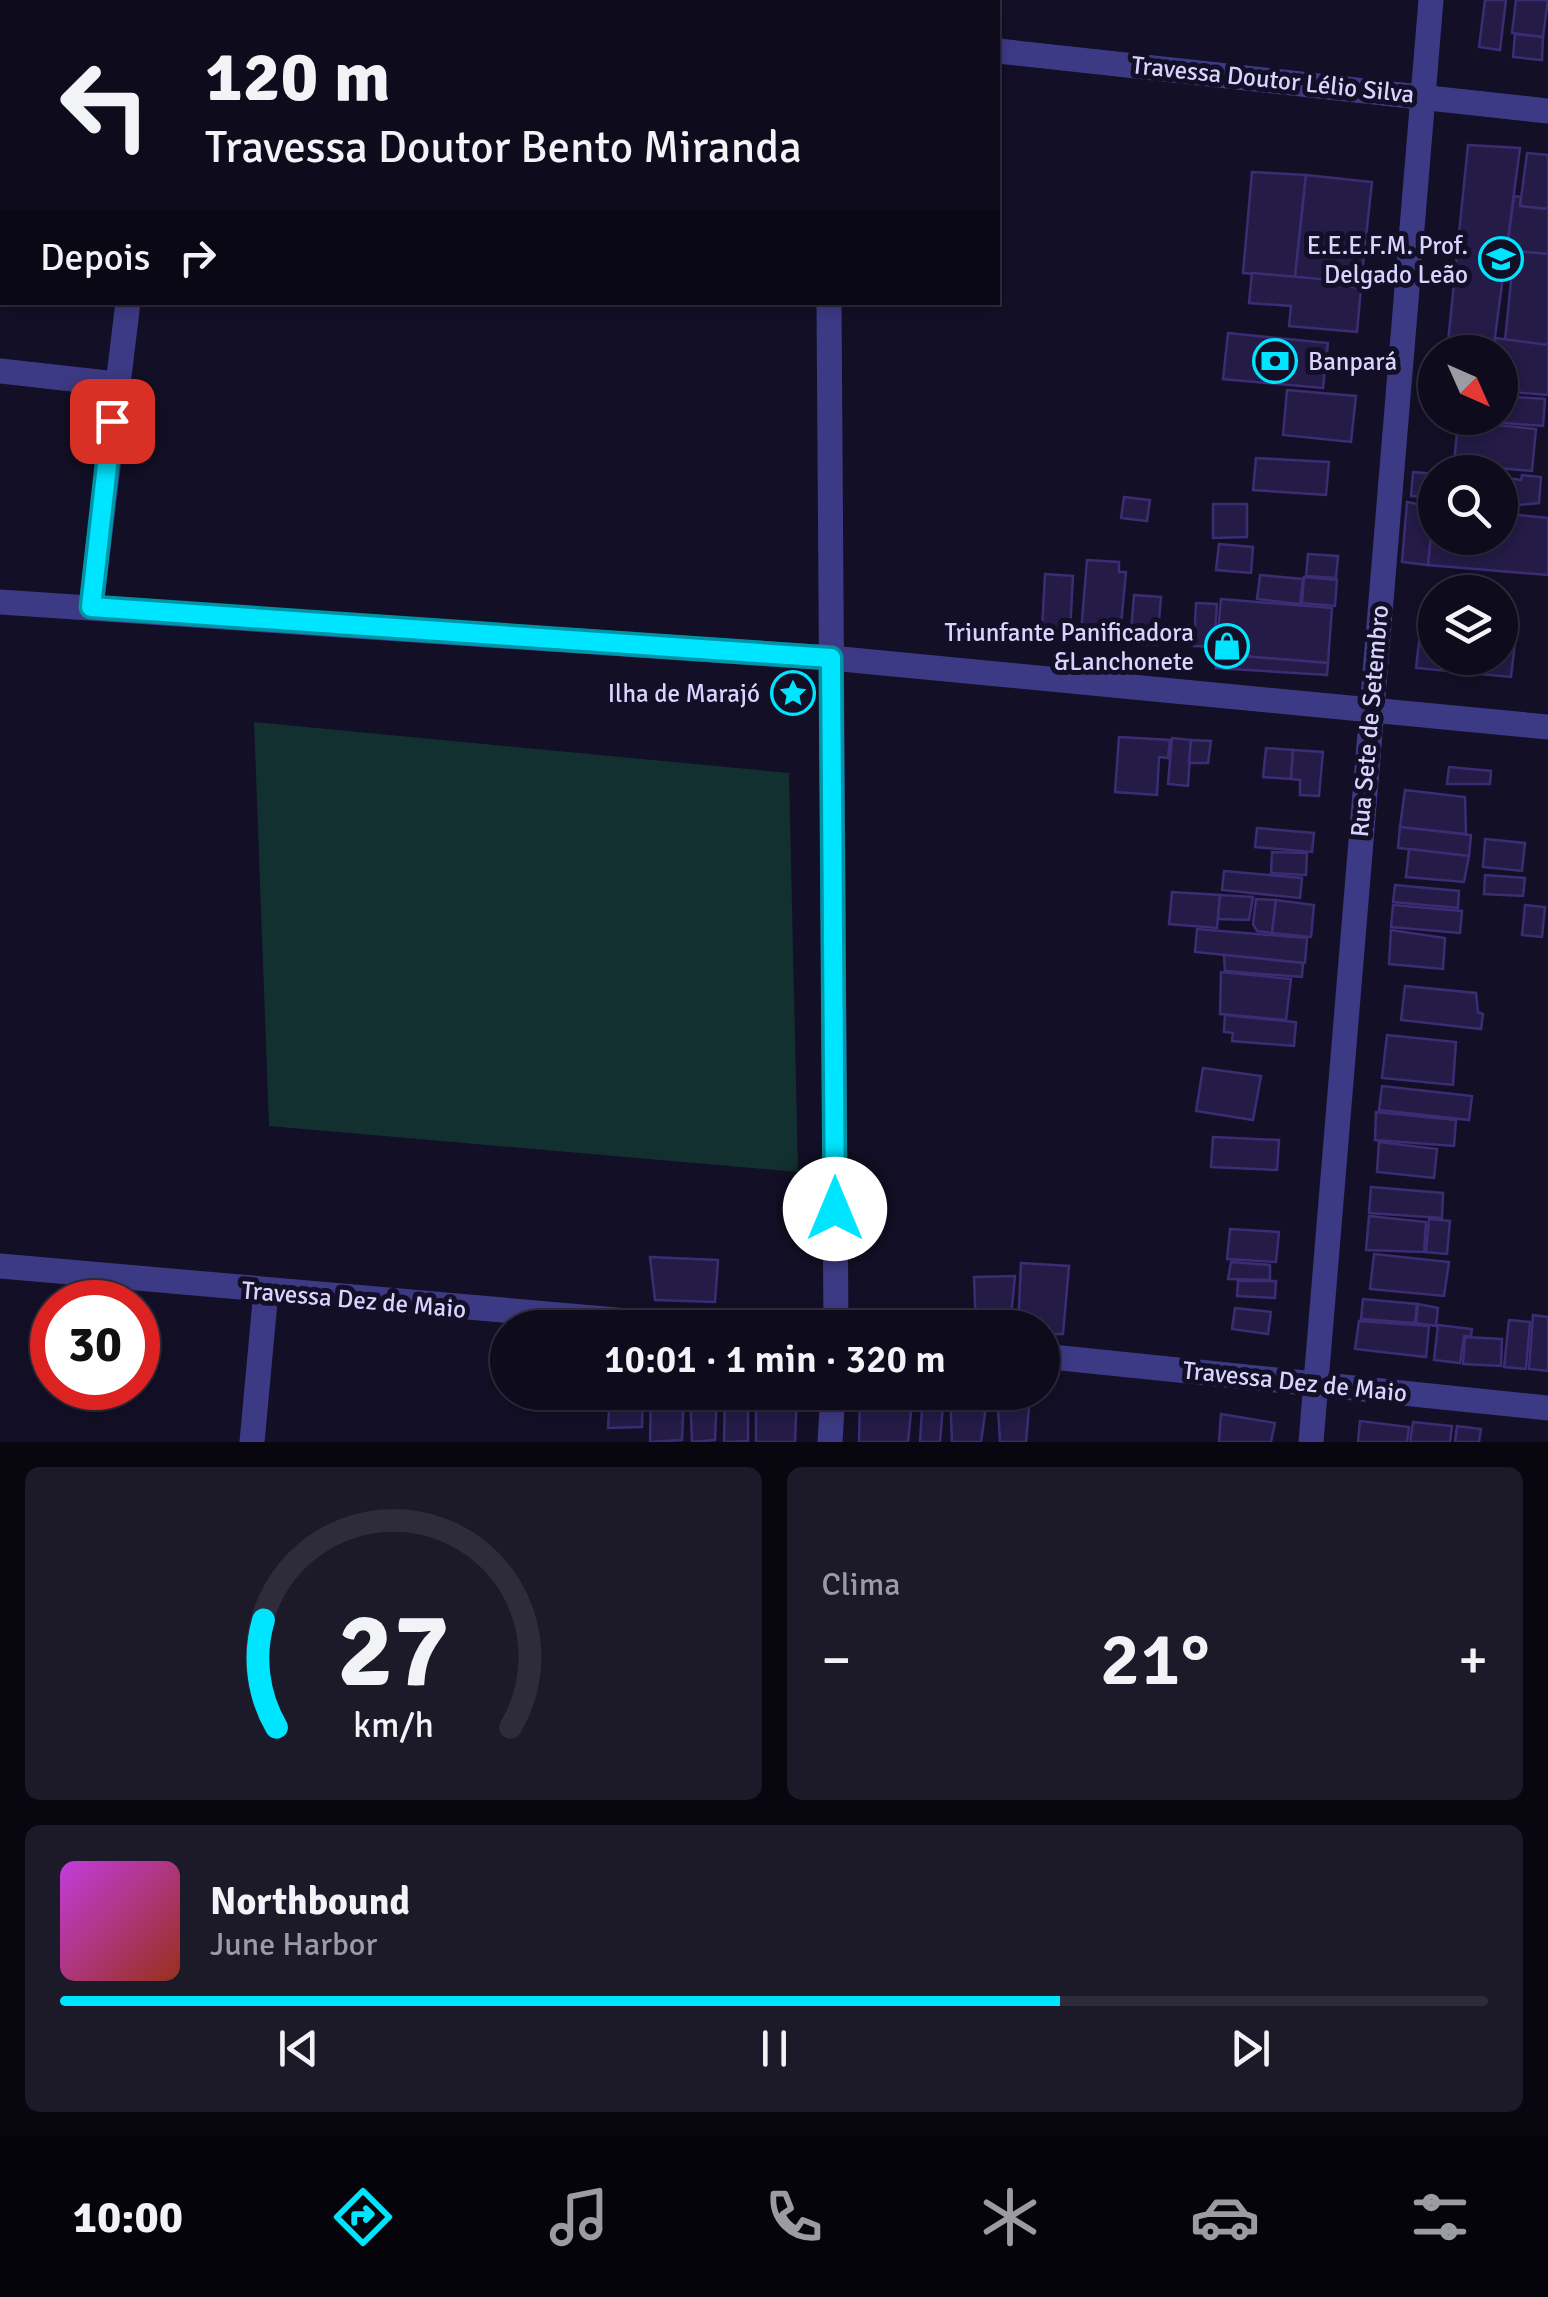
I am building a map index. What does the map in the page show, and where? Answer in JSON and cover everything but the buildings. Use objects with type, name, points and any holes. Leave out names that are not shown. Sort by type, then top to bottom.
[{"type":"street","name":"Rua Sete de Setembro","points":[[1311,1442],[1431,0]]},
{"type":"street","name":"Travessa Doutor Lélio Silva","points":[[1000,50],[1548,111]]},
{"type":"street","points":[[91,607],[128,305]]},
{"type":"street","points":[[829,305],[836,1310]]},
{"type":"street","points":[[0,371],[116,384]]},
{"type":"street","points":[[0,602],[831,658],[1548,727]]},
{"type":"street","name":"Travessa Dez de Maio","points":[[0,1266],[493,1310]]},
{"type":"street","points":[[252,1442],[266,1291]]},
{"type":"street","name":"Travessa Dez de Maio","points":[[1060,1358],[1316,1381],[1548,1408]]},
{"type":"street","points":[[830,1442],[832,1410]]},
{"type":"green space","points":[[254,722],[789,773],[798,1172],[269,1126]]},
{"type":"place","name":"E.E.E.F.M. Prof. Delgado Leão","points":[[1501,259]]},
{"type":"place","name":"Banpará","points":[[1275,361]]},
{"type":"place","name":"Triunfante Panificadora &Lanchonete","points":[[1227,646]]},
{"type":"place","name":"Ilha de Marajó","points":[[793,693]]},
{"type":"route","points":[[112,421],[91,607],[831,658],[835,1209]]}]
